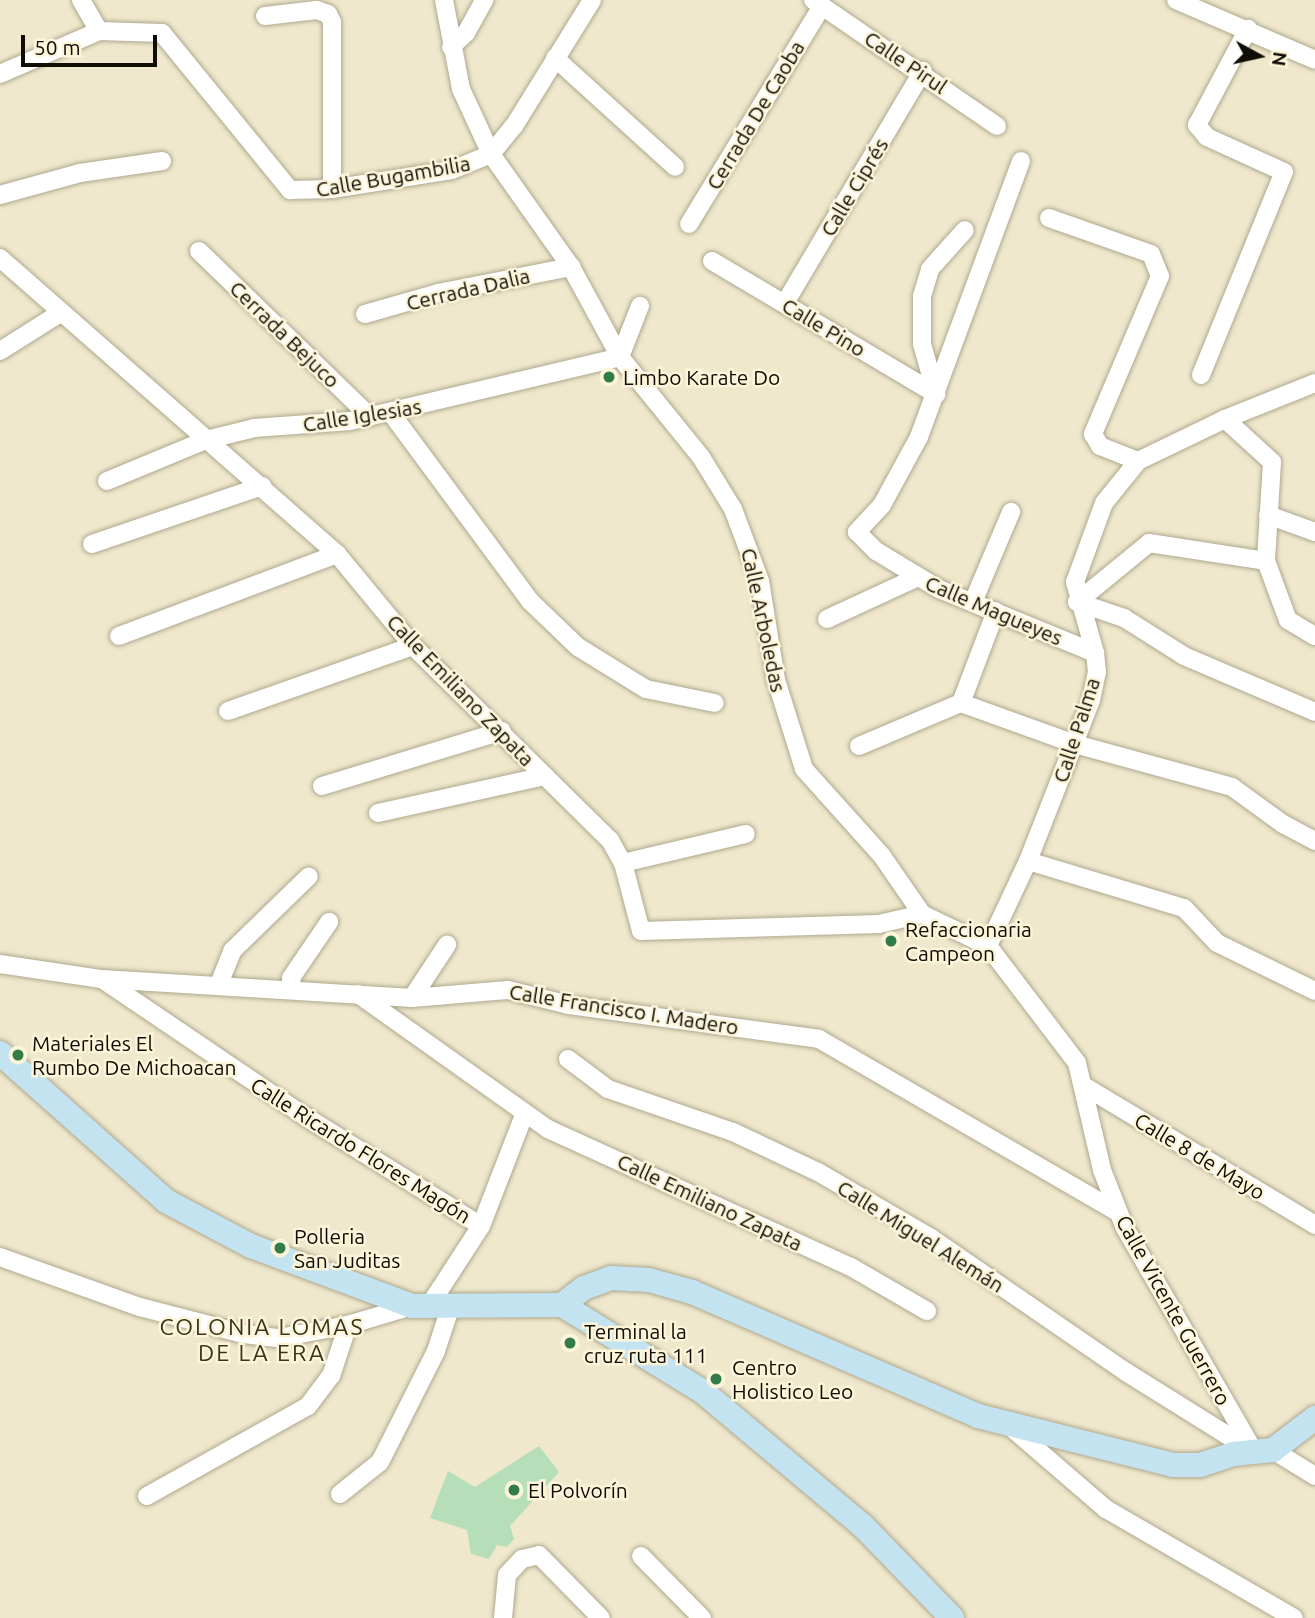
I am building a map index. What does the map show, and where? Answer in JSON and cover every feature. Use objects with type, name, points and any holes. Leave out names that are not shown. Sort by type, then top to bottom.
[{"type":"street","points":[[81,0],[99,31]]},
{"type":"street","name":"Calle Arboledas","points":[[444,0],[461,89],[491,154],[571,267],[620,357],[701,457],[747,540],[760,581],[776,680],[804,769],[882,856],[922,914],[988,946]]},
{"type":"street","points":[[451,47],[466,33],[485,0]]},
{"type":"street","points":[[491,154],[514,126],[592,0]]},
{"type":"street","points":[[1176,0],[1315,60]]},
{"type":"street","name":"Calle Pirul","points":[[817,3],[923,71],[997,126]]},
{"type":"street","name":"Cerrada De Caoba","points":[[689,224],[817,3]]},
{"type":"street","points":[[265,16],[317,10],[328,14],[332,22],[332,189]]},
{"type":"street","points":[[1201,375],[1284,172],[1207,137],[1197,125],[1248,29]]},
{"type":"street","name":"Calle Bugambilia","points":[[0,74],[99,31],[141,30],[168,36],[290,190],[332,189],[452,170],[491,154]]},
{"type":"street","points":[[555,58],[675,167]]},
{"type":"street","name":"Calle Ciprés","points":[[785,303],[923,71]]},
{"type":"street","points":[[0,195],[79,173],[162,161]]},
{"type":"street","name":"Calle Magueyes","points":[[1021,161],[936,394],[906,467],[882,505],[858,532],[876,551],[918,577],[1095,653]]},
{"type":"street","points":[[1049,218],[1151,254],[1160,276],[1093,434],[1100,446],[1138,461]]},
{"type":"street","points":[[936,394],[922,344],[922,296],[930,269],[965,230]]},
{"type":"street","name":"Cerrada Bejuco","points":[[200,251],[370,416]]},
{"type":"street","name":"Calle Emiliano Zapata","points":[[0,258],[206,440],[262,485],[337,554],[413,646],[610,840],[623,863],[640,931],[879,924],[922,914]]},
{"type":"street","name":"Calle Pino","points":[[712,261],[936,394]]},
{"type":"street","name":"Cerrada Dalia","points":[[365,314],[571,267]]},
{"type":"street","points":[[620,357],[640,306]]},
{"type":"street","points":[[0,351],[60,313]]},
{"type":"street","name":"Calle Iglesias","points":[[107,481],[206,440],[254,428],[303,426],[391,412],[620,357]]},
{"type":"street","name":"Calle Palma","points":[[988,946],[1028,860],[1075,744],[1097,672],[1095,653],[1077,602],[1076,582],[1094,523],[1110,494],[1138,461],[1225,419],[1312,389]]},
{"type":"street","points":[[391,412],[530,601],[578,647],[646,689],[715,703]]},
{"type":"street","points":[[1225,419],[1272,462],[1266,561],[1287,620],[1315,636]]},
{"type":"street","points":[[92,544],[262,485]]},
{"type":"street","points":[[973,601],[1011,512]]},
{"type":"street","points":[[1268,515],[1315,532]]},
{"type":"street","points":[[1077,602],[1149,543],[1266,561]]},
{"type":"street","points":[[119,636],[337,554]]},
{"type":"street","points":[[827,619],[918,577]]},
{"type":"street","points":[[1077,602],[1124,618],[1184,656],[1315,712]]},
{"type":"street","points":[[961,703],[996,611]]},
{"type":"street","points":[[228,711],[413,646]]},
{"type":"street","points":[[859,746],[961,703],[1075,744],[1232,787],[1283,824],[1315,841]]},
{"type":"street","points":[[322,786],[502,731]]},
{"type":"street","points":[[378,813],[545,776]]},
{"type":"street","points":[[623,863],[746,834]]},
{"type":"street","points":[[1028,860],[1184,908],[1217,943],[1315,991]]},
{"type":"street","points":[[219,984],[232,951],[309,876]]},
{"type":"street","points":[[292,989],[291,978],[329,922]]},
{"type":"street","points":[[412,998],[447,944]]},
{"type":"street","name":"Calle Vicente Guerrero","points":[[988,946],[1052,1026],[1077,1063],[1102,1170],[1118,1212],[1263,1451]]},
{"type":"street","name":"Calle Francisco I. Madero","points":[[0,964],[102,979],[219,984],[412,998],[508,990],[569,1005],[819,1039],[1118,1212]]},
{"type":"street","name":"Calle Ricardo Flores Magón","points":[[102,979],[306,1117],[481,1226]]},
{"type":"street","name":"Calle Emiliano Zapata","points":[[358,994],[524,1115],[851,1267],[927,1311]]},
{"type":"street","points":[[0,1053],[166,1201],[251,1246],[431,1306]]},
{"type":"street","name":"Calle Miguel Alemán","points":[[568,1059],[608,1089],[733,1132],[818,1172],[932,1238],[1126,1372],[1263,1451],[1315,1476]]},
{"type":"street","name":"Calle 8 de Mayo","points":[[1084,1086],[1315,1225]]},
{"type":"street","points":[[340,1494],[380,1462],[436,1351],[431,1306],[481,1226],[524,1115]]},
{"type":"street","points":[[0,1257],[140,1307],[244,1334],[279,1338],[431,1306],[562,1305],[702,1391],[863,1526],[952,1618]]},
{"type":"street","points":[[562,1305],[584,1288],[611,1278],[649,1280],[692,1292],[1012,1427],[1173,1465],[1200,1465],[1263,1451],[1315,1418]]},
{"type":"street","points":[[147,1496],[308,1406],[331,1376],[348,1325]]},
{"type":"street","points":[[1012,1427],[1106,1509],[1294,1618]]},
{"type":"street","points":[[503,1618],[508,1575],[522,1559],[539,1555],[601,1618]]},
{"type":"street","points":[[641,1556],[702,1618]]},
{"type":"green space","name":"El Polvorín","points":[[539,1446],[559,1472],[510,1526],[514,1539],[507,1547],[497,1545],[489,1559],[471,1554],[467,1530],[430,1518],[448,1471],[475,1487]]},
{"type":"place","name":"Limbo Karate Do","points":[[609,377]]},
{"type":"place","name":"Refaccionaria Campeon","points":[[891,941]]},
{"type":"place","name":"Materiales El Rumbo De Michoacan","points":[[18,1055]]},
{"type":"place","name":"Polleria San Juditas","points":[[280,1248]]},
{"type":"place","name":"Terminal la cruz ruta 111","points":[[570,1343]]},
{"type":"place","name":"Centro Holistico Leo","points":[[716,1379]]},
{"type":"place","name":"El Polvorín","points":[[514,1490]]},
{"type":"district","name":"COLONIA LOMAS DE LA ERA","points":[[262,1340]]}]
